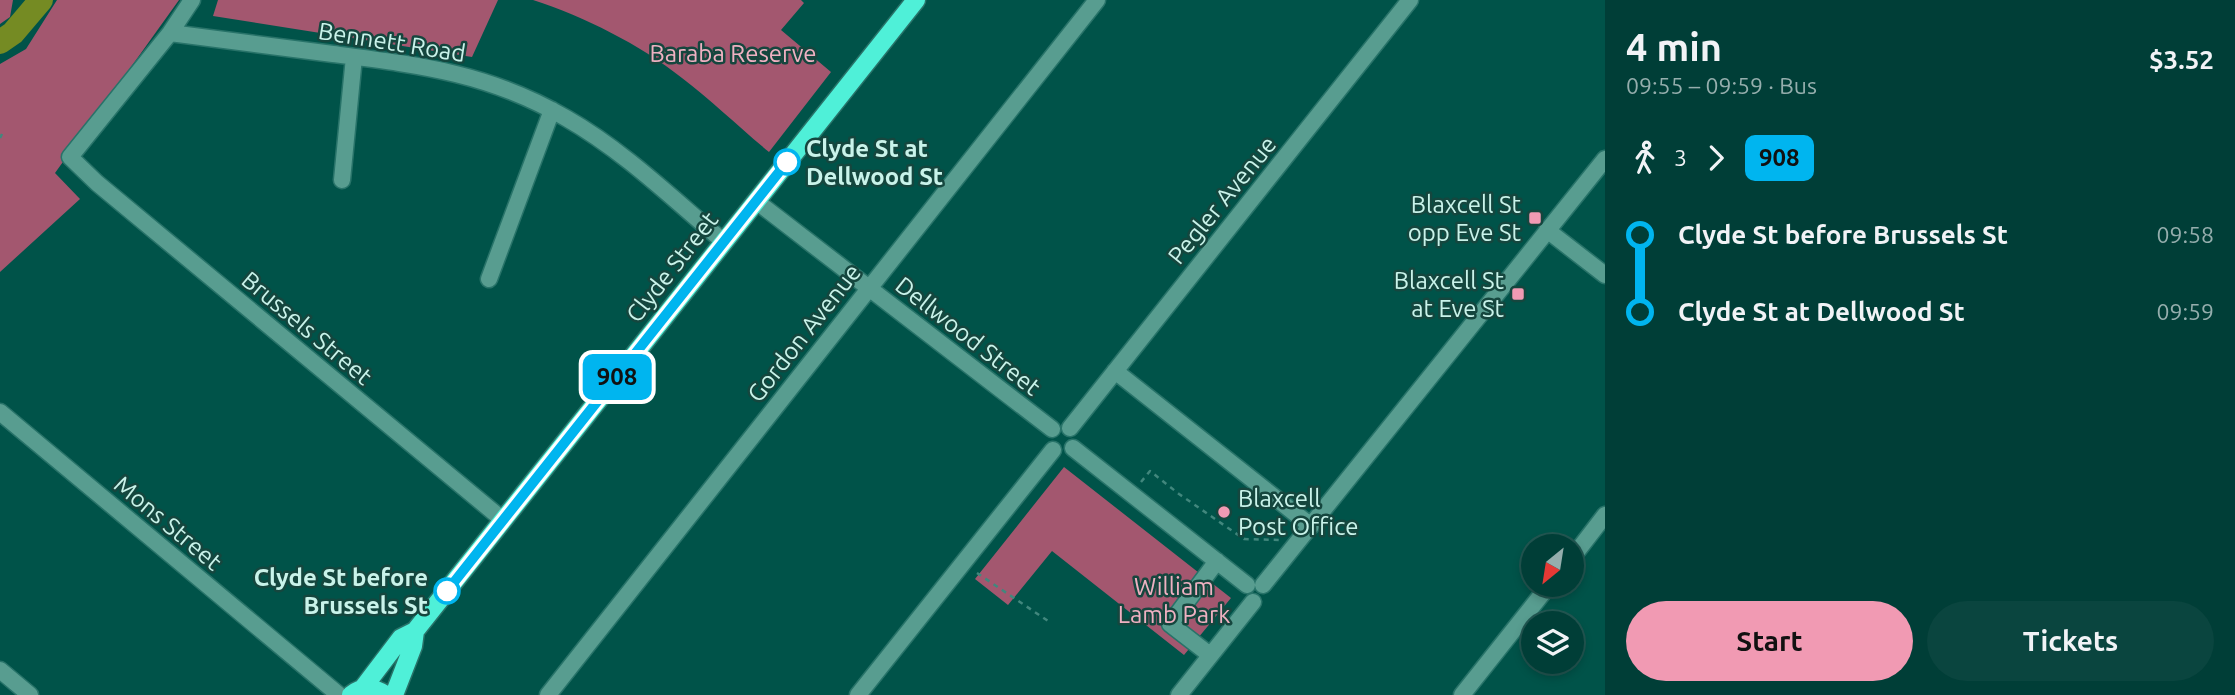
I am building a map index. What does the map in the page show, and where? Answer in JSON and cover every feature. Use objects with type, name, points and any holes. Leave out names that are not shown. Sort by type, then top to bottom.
[{"type":"main road","name":"Clyde Street","points":[[357,692],[401,638],[415,631],[916,0]]},
{"type":"main road","name":"Clyde Street","points":[[394,695],[413,646],[415,631]]},
{"type":"main road","points":[[357,692],[372,688],[386,695]]},
{"type":"street","points":[[170,33],[192,0]]},
{"type":"street","name":"Gordon Avenue","points":[[548,695],[1097,0]]},
{"type":"street","name":"Pegler Avenue","points":[[1070,428],[1410,0]]},
{"type":"street","name":"Bennett Road","points":[[170,33],[399,61],[465,75],[498,86],[552,110],[607,144],[724,243]]},
{"type":"street","name":"Brussels Street","points":[[170,33],[70,158],[503,520]]},
{"type":"street","points":[[342,180],[354,57]]},
{"type":"street","points":[[489,279],[552,110]]},
{"type":"street","points":[[1263,585],[1605,159]]},
{"type":"street","name":"Dellwood Street","points":[[757,201],[1052,429]]},
{"type":"street","points":[[1547,230],[1605,275]]},
{"type":"street","points":[[1115,371],[1311,526]]},
{"type":"street","name":"Mons Street","points":[[0,412],[339,695]]},
{"type":"street","points":[[1062,425],[1070,428],[1076,440],[1073,447],[1062,453],[1053,450],[1048,438],[1052,429],[1062,425]]},
{"type":"street","points":[[1073,447],[1247,585]]},
{"type":"street","points":[[858,695],[1053,450]]},
{"type":"street","points":[[1584,543],[1605,516]]},
{"type":"street","points":[[1210,655],[1170,624],[1217,561]]},
{"type":"street","points":[[1256,581],[1263,585],[1266,592],[1264,598],[1253,602],[1245,596],[1247,585],[1256,581]]},
{"type":"street","points":[[1462,695],[1540,597]]},
{"type":"street","points":[[1179,695],[1253,602]]},
{"type":"street","points":[[0,670],[30,695]]},
{"type":"path","points":[[1141,482],[1150,471],[1179,495],[1244,539],[1279,540]]},
{"type":"path","points":[[977,573],[1051,623]]},
{"type":"green space","points":[[0,0],[13,0],[10,17],[0,24]]},
{"type":"green space","points":[[57,0],[179,0],[55,173],[80,199],[0,272],[0,64],[26,49]]},
{"type":"green space","points":[[218,0],[498,0],[472,57],[213,16]]},
{"type":"green space","name":"Baraba Reserve","points":[[533,0],[801,0],[804,3],[781,30],[831,72],[769,152],[693,87],[648,54],[592,23]]},
{"type":"green space","name":"William Lamb Park","points":[[1064,467],[1231,598],[1184,655],[1052,551],[1008,605],[975,579]]},
{"type":"waterway","points":[[0,42],[13,33],[41,0]]},
{"type":"bus line","name":"908","points":[[447,591],[787,162]]},
{"type":"place","name":"Clyde St at Dellwood St","points":[[787,162]]},
{"type":"place","name":"Blaxcell St opp Eve St","points":[[1535,218]]},
{"type":"place","name":"Blaxcell St at Eve St","points":[[1518,294]]},
{"type":"place","name":"Blaxcell Post Office","points":[[1224,512]]},
{"type":"place","name":"Clyde St before Brussels St","points":[[447,591]]}]
